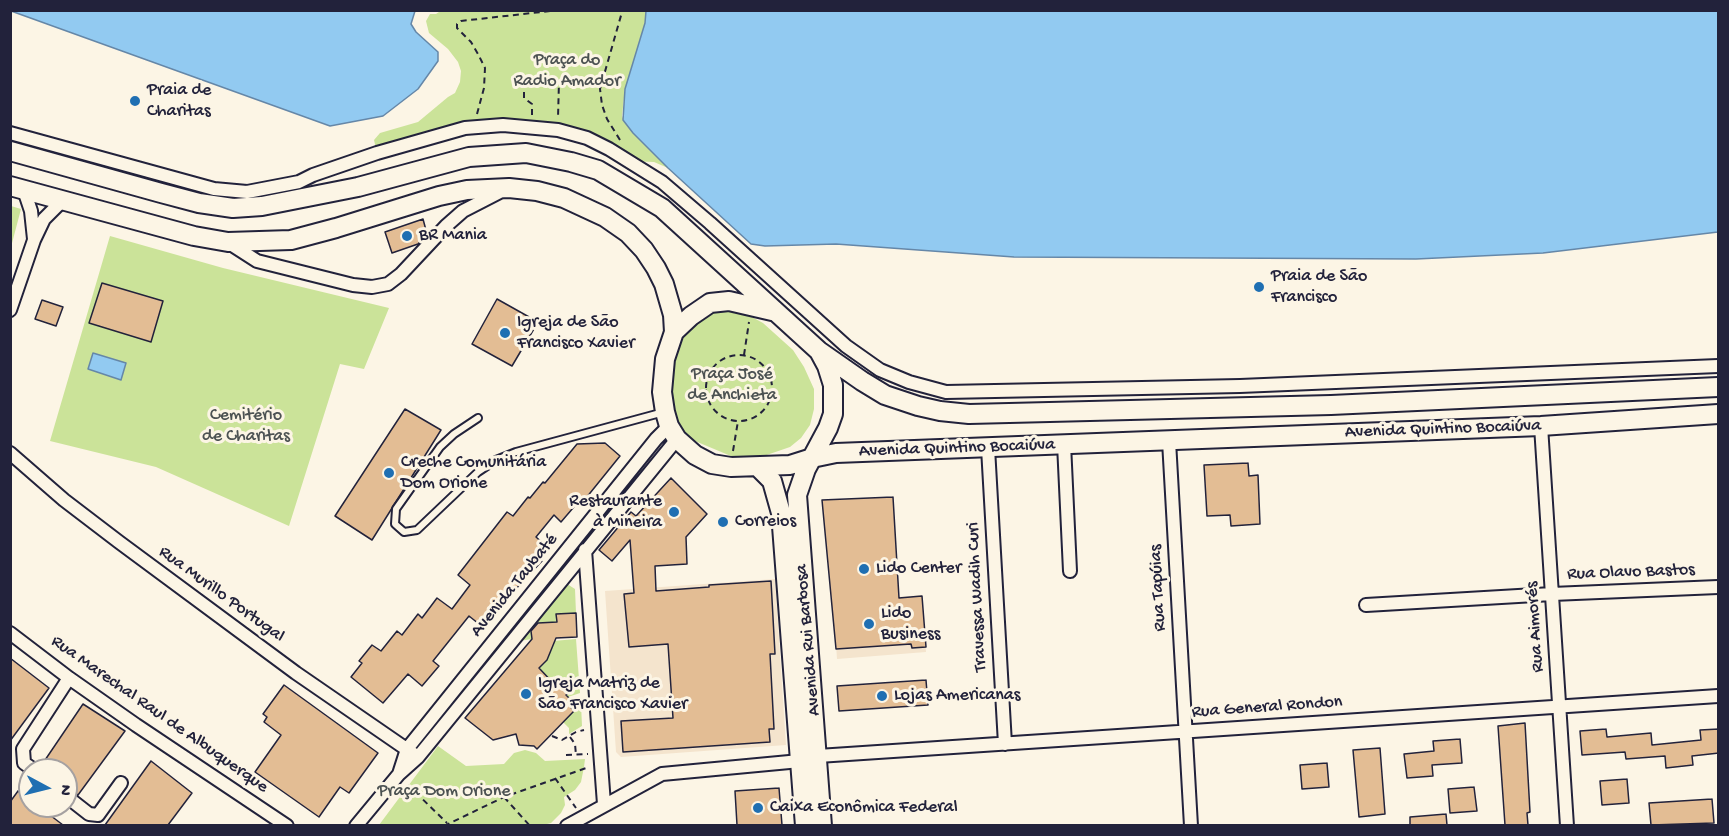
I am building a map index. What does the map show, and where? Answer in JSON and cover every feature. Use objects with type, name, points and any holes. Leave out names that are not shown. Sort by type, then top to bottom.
[{"type":"main road","name":"Avenida Quintino Bocaiúva","points":[[10,151],[171,195],[233,208],[262,206],[358,187],[469,157],[526,153],[571,162],[597,170],[662,208],[819,351],[885,395],[918,406],[969,414],[1320,405],[1719,387]]},
{"type":"main road","points":[[17,188],[194,236],[228,242],[291,240],[467,190],[509,188],[537,191],[564,198],[605,217],[628,233],[644,250],[664,284],[673,315],[675,332]]},
{"type":"main road","points":[[670,426],[662,392],[665,359],[675,332],[691,316],[710,303],[729,301],[750,304],[776,312]]},
{"type":"main road","name":"Avenida Rui Barbosa","points":[[819,351],[833,385],[833,414],[797,495],[822,825]]},
{"type":"main road","name":"Avenida Quintino Bocaiúva","points":[[670,426],[695,455],[712,464],[758,467],[790,465],[836,453],[1540,426],[1719,414]]},
{"type":"main road","name":"Avenida Rui Barbosa","points":[[758,467],[772,481],[781,513],[805,825]]},
{"type":"street","points":[[10,133],[214,189],[246,192],[299,182],[366,157],[465,128],[503,124],[533,126],[587,138],[609,148],[662,182],[846,346],[880,370],[909,382],[946,392],[1240,386],[1719,366]]},
{"type":"street","points":[[17,188],[31,211],[34,240]]},
{"type":"street","points":[[228,242],[257,261],[353,285],[372,287],[388,284],[464,211],[509,188]]},
{"type":"street","points":[[10,310],[34,240],[44,219],[62,201]]},
{"type":"street","name":"Avenida Taubaté","points":[[356,825],[399,774],[418,757],[585,550],[670,426]]},
{"type":"street","name":"Avenida Taubaté","points":[[399,774],[407,749],[656,439],[670,426]]},
{"type":"street","name":"Rua Aimorés","points":[[1540,426],[1568,825]]},
{"type":"street","name":"Rua Tapúias","points":[[1169,441],[1191,825]]},
{"type":"street","points":[[1064,444],[1070,571]]},
{"type":"street","name":"Travessa Wadih Curi","points":[[988,448],[1005,744]]},
{"type":"street","name":"Rua Murillo Portugal","points":[[10,453],[64,500],[119,542],[296,673],[418,757]]},
{"type":"street","points":[[585,550],[604,804]]},
{"type":"street","name":"Rua Olavo Bastos","points":[[1366,605],[1719,587]]},
{"type":"street","name":"Rua Marechal Raul de Albuquerque","points":[[10,633],[69,678],[288,825]]},
{"type":"street","points":[[24,758],[24,749],[69,678]]},
{"type":"street","name":"Rua General Rondon","points":[[818,756],[1719,696]]},
{"type":"street","points":[[567,825],[662,774],[800,761]]},
{"type":"street","points":[[78,805],[89,814],[98,815],[122,783]]},
{"type":"lane","points":[[478,418],[454,434],[440,447],[396,509],[395,524],[404,532],[417,530],[478,472],[496,460],[516,452],[670,426]]},
{"type":"path","points":[[465,128],[476,116],[480,105],[484,88],[484,68],[471,42],[457,28],[457,24],[461,21],[559,10]]},
{"type":"path","points":[[621,10],[600,89],[607,119],[627,148],[628,161]]},
{"type":"path","points":[[533,126],[532,104],[524,98],[524,77],[559,81],[558,130]]},
{"type":"path","points":[[744,355],[750,304]]},
{"type":"path","points":[[744,355],[762,364],[769,374],[772,384],[771,396],[767,406],[759,414],[738,421],[728,419],[712,406],[707,386],[714,367],[722,360],[744,355]]},
{"type":"path","points":[[731,467],[738,421]]},
{"type":"path","points":[[552,736],[562,740],[578,731],[599,727]]},
{"type":"path","points":[[570,737],[575,744],[576,755]]},
{"type":"path","points":[[566,755],[601,760]]},
{"type":"path","points":[[408,785],[445,824],[504,796],[601,760]]},
{"type":"path","points":[[555,778],[582,817]]},
{"type":"path","points":[[504,796],[530,825]]},
{"type":"shaded area","points":[[775,579],[786,745],[621,757],[616,752],[605,591]]},
{"type":"shaded area","points":[[922,595],[926,652],[837,659],[833,602]]},
{"type":"green space","name":"Praça do Radio Amador","points":[[442,10],[646,11],[645,23],[625,89],[622,116],[633,133],[668,168],[654,162],[628,161],[587,138],[503,125],[377,153],[374,140],[380,133],[418,122],[455,93],[460,82],[461,71],[458,62],[448,49],[429,33],[426,21],[430,14],[436,14]]},
{"type":"green space","points":[[10,206],[21,209],[11,247]]},
{"type":"green space","name":"Cemitério de Charitas","points":[[110,236],[223,268],[389,308],[364,369],[340,364],[289,526],[156,467],[50,441]]},
{"type":"green space","name":"Praça José de Anchieta","points":[[719,311],[733,311],[763,323],[793,350],[804,367],[814,389],[814,409],[810,425],[801,438],[790,447],[755,459],[738,459],[683,436],[669,414],[665,391],[680,334],[703,316]]},
{"type":"green space","points":[[556,581],[564,582],[575,589],[576,613],[557,614],[557,622],[531,623],[532,639],[519,641],[510,636],[534,596]]},
{"type":"green space","points":[[576,639],[580,693],[565,698],[568,692],[558,682],[553,687],[539,668],[545,663],[543,660],[549,656],[553,641]]},
{"type":"green space","points":[[581,704],[582,726],[569,734],[569,728],[563,722]]},
{"type":"green space","name":"Praça Dom Orione","points":[[438,746],[466,766],[504,764],[514,753],[525,750],[536,753],[545,761],[585,759],[581,782],[575,790],[564,797],[565,805],[561,813],[551,823],[543,825],[379,825]]},
{"type":"water","points":[[11,11],[415,11],[411,24],[416,32],[438,52],[438,61],[418,89],[383,116],[330,126]]},
{"type":"water","points":[[646,11],[1718,11],[1718,232],[1543,253],[1416,259],[1014,257],[836,244],[765,246],[751,244],[668,168],[623,120],[625,89],[645,23]]},
{"type":"water","points":[[93,353],[126,363],[121,380],[88,369]]},
{"type":"building","name":"BR Mania","points":[[423,219],[427,234],[418,244],[392,253],[385,232]]},
{"type":"building","points":[[102,283],[163,301],[151,342],[89,323]]},
{"type":"building","name":"Igreja de São Francisco Xavier","points":[[497,299],[538,322],[512,366],[472,344]]},
{"type":"building","points":[[42,300],[63,307],[56,326],[35,319]]},
{"type":"building","name":"Creche Comunitária Dom Orione","points":[[405,409],[441,430],[372,540],[335,516]]},
{"type":"building","points":[[605,443],[620,456],[582,503],[579,501],[561,522],[554,515],[536,537],[545,545],[536,556],[542,561],[498,608],[484,628],[469,616],[433,661],[439,666],[422,686],[408,674],[383,703],[351,677],[362,663],[359,661],[372,645],[381,651],[397,631],[402,635],[418,614],[422,618],[437,598],[452,609],[470,585],[458,575],[507,512],[513,516],[528,497],[530,498],[543,482],[545,483],[577,444]]},
{"type":"building","points":[[1248,463],[1249,476],[1258,475],[1260,524],[1231,526],[1230,515],[1207,516],[1204,465]]},
{"type":"building","points":[[671,478],[707,514],[686,537],[687,564],[655,566],[656,591],[771,581],[775,654],[770,654],[774,729],[769,729],[770,742],[623,752],[621,721],[673,718],[668,644],[629,647],[624,594],[634,593],[630,540],[612,561],[599,550],[631,512],[636,516]]},
{"type":"building","name":"Lido Center","points":[[893,497],[899,598],[922,596],[926,647],[912,648],[911,644],[836,649],[822,500]]},
{"type":"building","name":"Igreja Matriz de São Francisco Xavier","points":[[576,613],[577,637],[556,638],[547,660],[539,668],[555,685],[558,682],[568,693],[566,695],[570,699],[567,703],[574,711],[537,749],[534,746],[519,745],[516,734],[493,740],[465,718],[532,639],[531,631],[538,623],[557,622],[556,614]]},
{"type":"building","points":[[10,658],[49,688],[10,741]]},
{"type":"building","name":"Lojas Americanas","points":[[926,680],[928,705],[839,711],[837,686]]},
{"type":"building","points":[[284,685],[378,753],[349,793],[340,787],[319,817],[255,772],[281,735],[264,722],[267,717],[263,714]]},
{"type":"building","points":[[83,704],[125,731],[78,795],[78,758],[46,758]]},
{"type":"building","points":[[1525,723],[1530,812],[1527,813],[1528,825],[1505,825],[1498,726]]},
{"type":"building","points":[[1606,729],[1607,737],[1651,733],[1652,745],[1701,740],[1700,730],[1719,729],[1719,753],[1692,756],[1693,765],[1666,768],[1665,756],[1626,759],[1625,752],[1582,755],[1580,731]]},
{"type":"building","points":[[1460,739],[1462,763],[1432,765],[1433,776],[1407,778],[1404,754],[1434,751],[1433,741]]},
{"type":"building","points":[[1380,748],[1385,814],[1359,817],[1353,750]]},
{"type":"building","points":[[151,761],[192,793],[168,825],[105,825]]},
{"type":"building","points":[[1327,763],[1329,787],[1302,789],[1300,765]]},
{"type":"building","points":[[1627,779],[1629,803],[1602,805],[1600,781]]},
{"type":"building","points":[[1474,787],[1477,811],[1450,813],[1448,789]]},
{"type":"building","name":"Caixa Econômica Federal","points":[[779,788],[782,825],[737,825],[735,791]]},
{"type":"building","points":[[18,791],[18,818],[54,818],[63,825],[10,825],[10,802]]},
{"type":"building","points":[[1712,799],[1714,823],[1651,825],[1649,803]]},
{"type":"building","points":[[1446,814],[1447,825],[1410,825],[1410,817]]},
{"type":"place","name":"Praia de Charitas","points":[[135,101]]},
{"type":"place","name":"BR Mania","points":[[407,236]]},
{"type":"place","name":"Praia de São Francisco","points":[[1259,287]]},
{"type":"place","name":"Igreja de São Francisco Xavier","points":[[505,333]]},
{"type":"place","name":"Creche Comunitária Dom Orione","points":[[389,473]]},
{"type":"place","name":"Restaurante à Mineira","points":[[674,512]]},
{"type":"place","name":"Correios","points":[[723,522]]},
{"type":"place","name":"Lido Center","points":[[864,569]]},
{"type":"place","name":"Lido Business","points":[[869,624]]},
{"type":"place","name":"Igreja Matriz de São Francisco Xavier","points":[[526,694]]},
{"type":"place","name":"Lojas Americanas","points":[[882,696]]},
{"type":"place","name":"Caixa Econômica Federal","points":[[758,808]]}]
